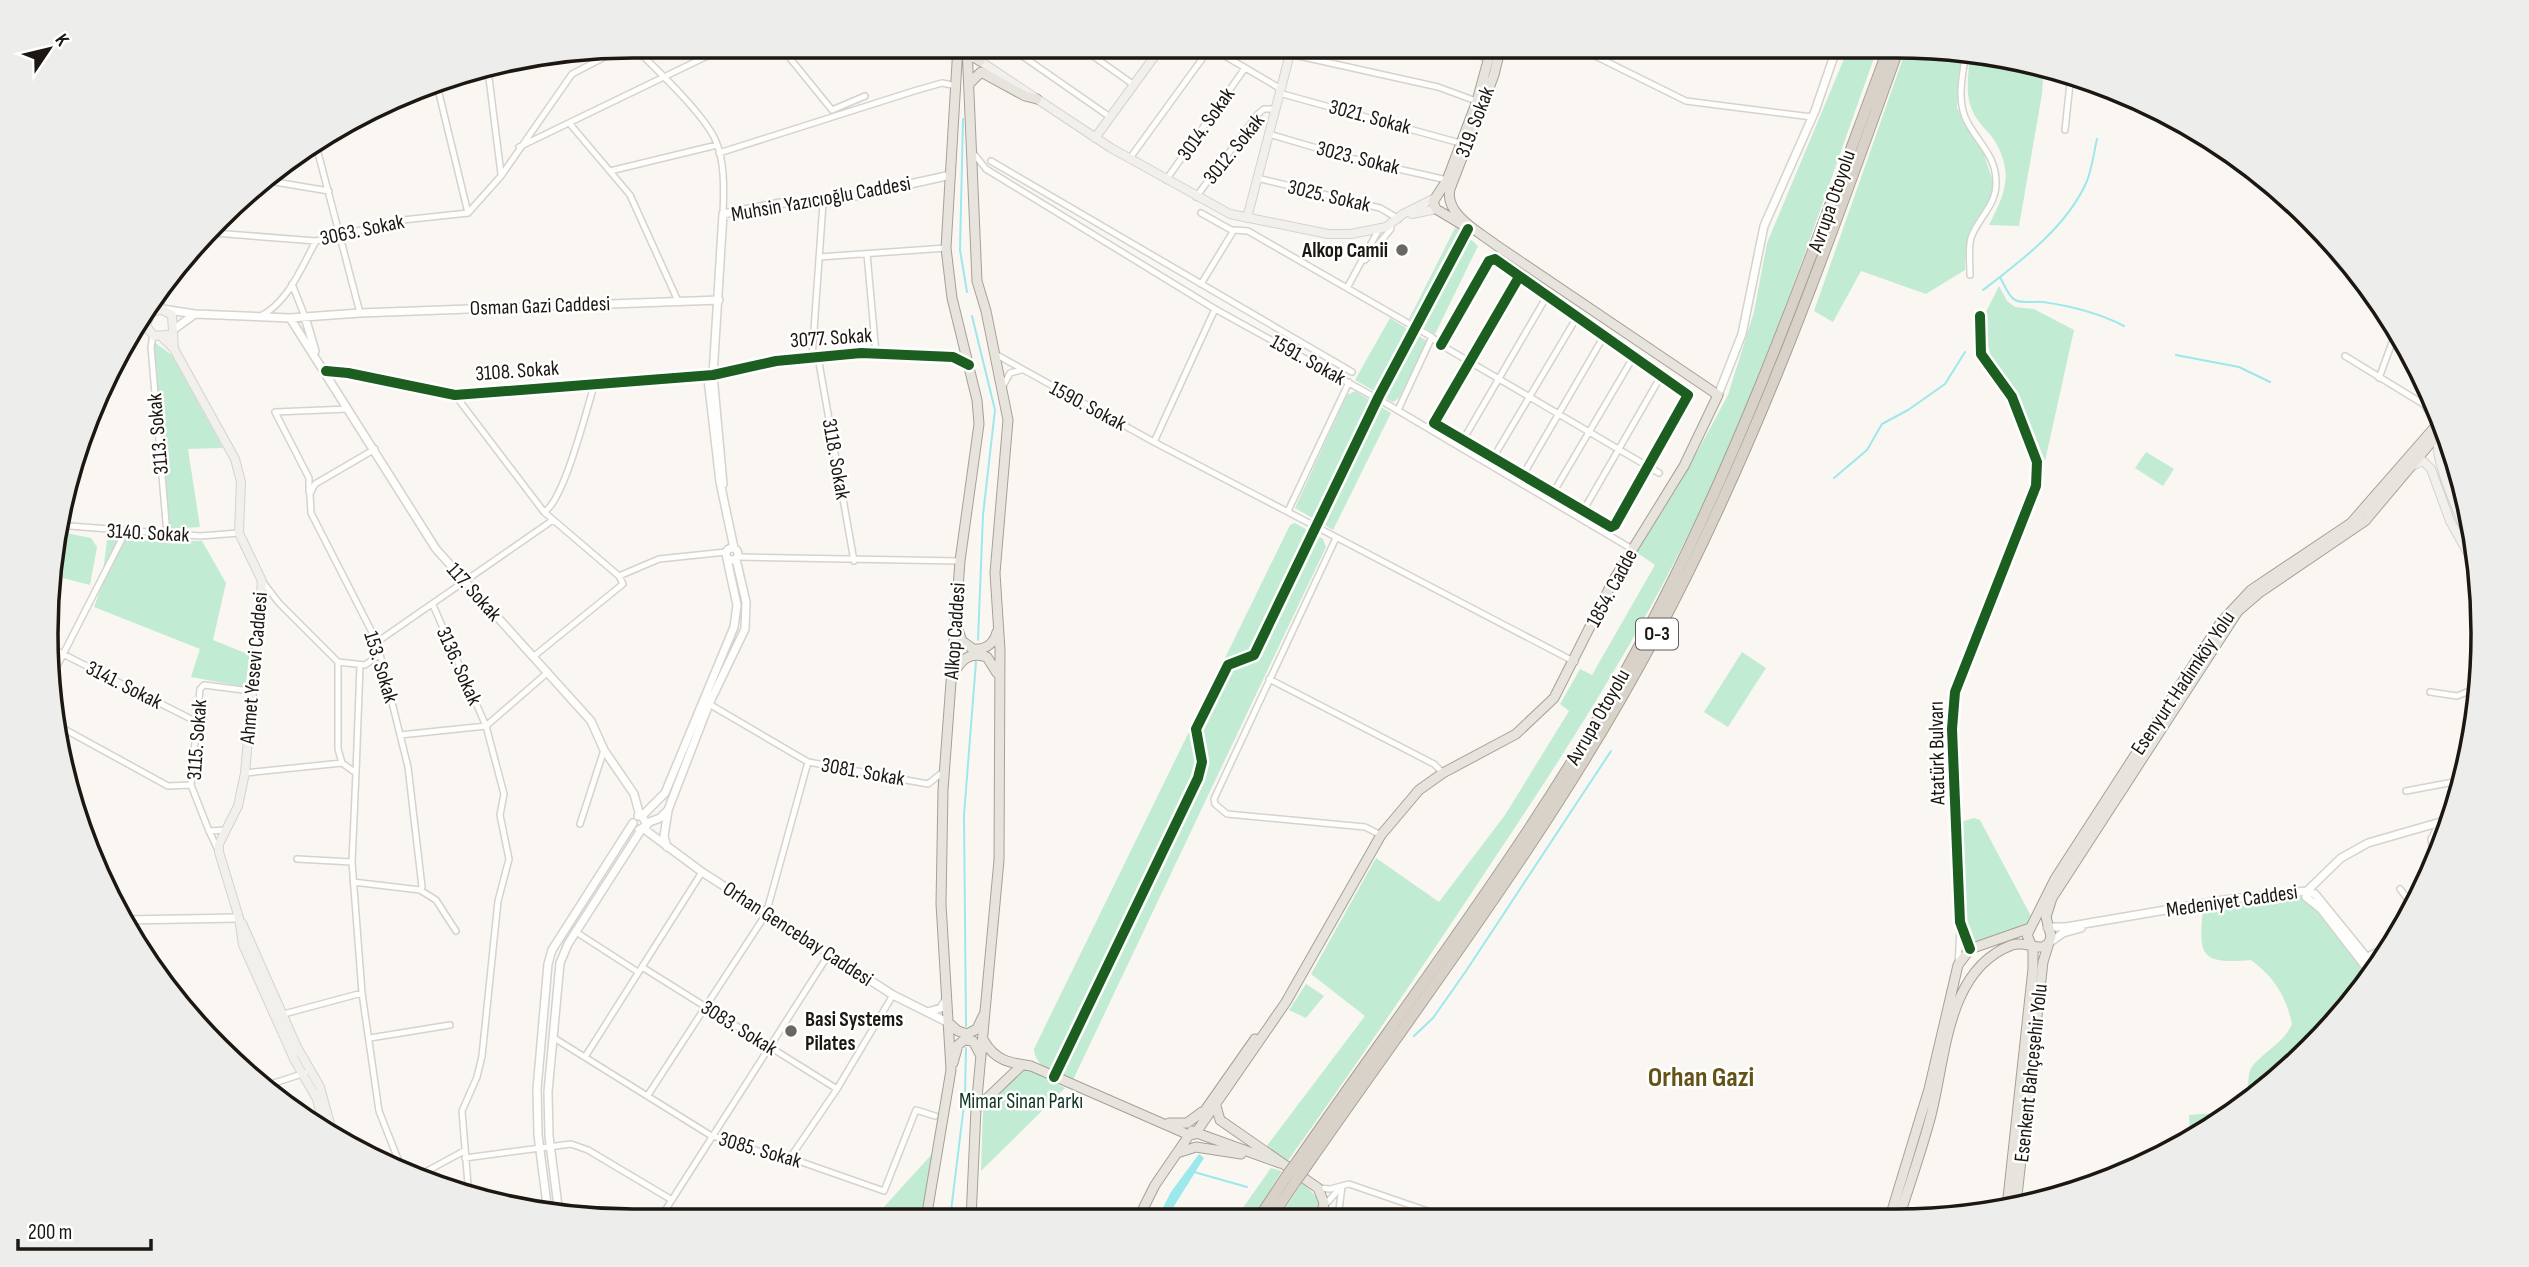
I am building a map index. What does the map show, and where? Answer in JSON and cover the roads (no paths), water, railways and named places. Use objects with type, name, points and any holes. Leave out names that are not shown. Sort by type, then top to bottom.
[{"type":"highway","name":"Avrupa Otoyolu","points":[[1267,1209],[1291,1180],[1517,847],[1572,762],[1641,643],[1709,509],[1763,385],[1885,58]]},
{"type":"highway","name":"Avrupa Otoyolu","points":[[1303,1162],[1522,857],[1596,741],[1655,637],[1727,493],[1775,383],[1895,58]]},
{"type":"highway","name":"Avrupa Otoyolu","points":[[1276,1209],[1291,1180]]},
{"type":"main road","name":"Alkop Caddesi","points":[[928,1209],[951,1070],[941,904],[944,771],[960,561],[979,424],[969,365],[952,298],[946,248],[964,58]]},
{"type":"main road","name":"Alkop Caddesi","points":[[967,58],[970,83],[971,185],[977,281],[1003,386],[1008,445],[999,505],[995,573],[999,692],[999,860],[976,1109],[971,1209]]},
{"type":"main road","points":[[977,58],[1129,159],[1230,214],[1334,234],[1379,229],[1443,198]]},
{"type":"main road","points":[[1095,138],[1153,58]]},
{"type":"main road","points":[[1247,218],[1289,58]]},
{"type":"main road","name":"319. Sokak","points":[[1443,198],[1494,75],[1498,58]]},
{"type":"main road","name":"319. Sokak","points":[[1443,198],[1490,60]]},
{"type":"main road","points":[[970,83],[981,72],[1025,96],[1037,99]]},
{"type":"main road","points":[[1439,210],[1443,198]]},
{"type":"main road","points":[[1395,222],[1447,210],[1443,198]]},
{"type":"main road","points":[[1443,198],[1459,216],[1496,245]]},
{"type":"main road","points":[[1439,210],[1496,245],[1718,395]]},
{"type":"main road","points":[[157,311],[162,309],[172,315],[174,349]]},
{"type":"main road","points":[[151,320],[154,333]]},
{"type":"main road","points":[[146,329],[174,349]]},
{"type":"main road","points":[[154,333],[173,330]]},
{"type":"main road","name":"Ahmet Yesevi Caddesi","points":[[174,349],[235,459],[241,482],[239,533],[262,581],[245,773],[238,806],[219,844],[219,852]]},
{"type":"main road","name":"1854. Cadde","points":[[1263,1034],[1279,1012],[1381,835],[1409,799],[1443,773],[1516,734],[1554,698],[1575,662],[1613,581],[1684,466],[1718,395]]},
{"type":"main road","name":"Esenyurt Hadımköy Yolu","points":[[2030,928],[2062,867],[2217,633],[2251,590],[2351,523],[2433,428]]},
{"type":"main road","name":"Esenyurt Hadımköy Yolu","points":[[2047,927],[2048,907],[2067,873],[2217,633],[2259,593],[2365,522],[2409,469],[2434,430]]},
{"type":"main road","points":[[2438,441],[2439,456],[2458,510]]},
{"type":"main road","points":[[2409,469],[2420,461],[2429,466],[2450,521],[2464,546]]},
{"type":"main road","points":[[956,607],[958,635],[967,647],[982,650],[988,646],[995,639],[998,625]]},
{"type":"main road","points":[[951,679],[962,660],[981,655],[996,668],[999,692]]},
{"type":"main road","points":[[219,852],[239,918],[279,1015],[307,1073],[321,1116]]},
{"type":"main road","points":[[1902,1209],[1930,1118],[1953,1018],[1975,972],[1979,959],[1970,949],[2040,924],[2051,932],[2049,943],[2043,947],[2020,943],[2007,947],[1975,972],[1962,975],[1957,967]]},
{"type":"main road","points":[[2030,928],[2027,935],[2032,945]]},
{"type":"main road","name":"Esenkent Bahçeşehir Yolu","points":[[2018,1196],[2043,962],[2049,943]]},
{"type":"main road","name":"Esenkent Bahçeşehir Yolu","points":[[2008,1198],[2034,969],[2032,945]]},
{"type":"main road","name":"Atatürk Bulvarı","points":[[1893,1209],[1926,1102],[1957,967],[1970,949]]},
{"type":"main road","points":[[949,1023],[958,1031],[967,1034],[979,1026],[986,1011]]},
{"type":"main road","points":[[1145,1209],[1175,1154],[1220,1098],[1263,1034]]},
{"type":"main road","points":[[1192,1133],[1237,1062],[1263,1034]]},
{"type":"main road","points":[[951,1070],[958,1045],[964,1040],[973,1041],[981,1058]]},
{"type":"main road","points":[[984,1041],[1001,1059],[1031,1066],[1167,1124],[1286,1164]]},
{"type":"main road","points":[[976,1109],[1022,1065]]},
{"type":"main road","points":[[307,1073],[326,1103],[330,1122]]},
{"type":"main road","points":[[1220,1098],[1216,1112],[1219,1119],[1317,1188],[1323,1209]]},
{"type":"main road","points":[[1167,1124],[1189,1123],[1206,1108]]},
{"type":"main road","points":[[1167,1124],[1177,1138],[1175,1154]]},
{"type":"main road","points":[[1175,1154],[1185,1148],[1200,1147],[1267,1159]]},
{"type":"street","points":[[645,58],[706,124],[717,145],[723,214]]},
{"type":"street","points":[[519,147],[704,58]]},
{"type":"street","points":[[790,58],[832,110],[835,118]]},
{"type":"street","points":[[1025,58],[1110,117]]},
{"type":"street","points":[[1096,58],[1133,85]]},
{"type":"street","points":[[1129,159],[1201,58]]},
{"type":"street","name":"3021. Sokak","points":[[1228,58],[1280,91],[1460,143]]},
{"type":"street","points":[[1320,58],[1438,87],[1477,102]]},
{"type":"street","points":[[1485,58],[1490,60]]},
{"type":"street","points":[[1599,58],[1686,101],[1721,108],[1812,117]]},
{"type":"street","points":[[1718,395],[1742,334],[1765,222],[1812,117],[1832,58]]},
{"type":"street","points":[[468,213],[501,176],[572,74],[601,59]]},
{"type":"street","points":[[1965,62],[1962,103],[1965,117],[1993,163],[1996,185],[1993,199],[1970,240],[1970,275]]},
{"type":"street","name":"3014. Sokak","points":[[1166,180],[1245,68]]},
{"type":"street","points":[[489,76],[501,176]]},
{"type":"street","points":[[719,153],[942,83],[952,85]]},
{"type":"street","points":[[2065,130],[2070,85]]},
{"type":"street","points":[[439,92],[468,213]]},
{"type":"street","points":[[832,110],[865,96]]},
{"type":"street","name":"3012. Sokak","points":[[1196,197],[1258,114],[1264,109],[1275,109]]},
{"type":"street","points":[[570,124],[630,195],[678,301]]},
{"type":"street","name":"3023. Sokak","points":[[1269,134],[1354,159],[1447,180]]},
{"type":"street","points":[[610,171],[717,145]]},
{"type":"street","name":"1591. Sokak","points":[[972,148],[977,160],[986,169],[1215,309],[1398,410],[1632,549]]},
{"type":"street","points":[[318,152],[360,313]]},
{"type":"street","points":[[991,161],[1352,372]]},
{"type":"street","points":[[971,185],[986,169]]},
{"type":"street","name":"Muhsin Yazıcıoğlu Caddesi","points":[[558,1204],[550,1146],[548,1092],[562,955],[665,793],[734,627],[737,605],[713,375],[723,214],[780,203],[822,203],[951,175]]},
{"type":"street","name":"3025. Sokak","points":[[1256,178],[1380,208],[1395,222]]},
{"type":"street","points":[[277,182],[329,191]]},
{"type":"street","name":"3118. Sokak","points":[[822,203],[815,357],[854,561]]},
{"type":"street","name":"3063. Sokak","points":[[219,233],[316,241],[340,233],[403,220],[468,213]]},
{"type":"street","points":[[1201,213],[1233,231],[1248,232],[1347,288],[1658,473]]},
{"type":"street","points":[[1347,288],[1376,243],[1395,222]]},
{"type":"street","points":[[1376,243],[1379,229]]},
{"type":"street","points":[[1201,284],[1233,231]]},
{"type":"street","points":[[258,317],[271,310],[292,284],[316,241]]},
{"type":"street","points":[[819,257],[946,248]]},
{"type":"street","points":[[867,254],[876,354]]},
{"type":"street","points":[[1441,345],[1489,261],[1497,260],[1688,395],[1615,525],[1611,527],[1434,423],[1519,277]]},
{"type":"street","points":[[292,284],[318,359]]},
{"type":"street","points":[[1463,440],[1547,296]]},
{"type":"street","name":"Osman Gazi Caddesi","points":[[162,309],[195,314],[290,318],[719,300]]},
{"type":"street","points":[[1154,442],[1215,309]]},
{"type":"street","points":[[173,330],[195,314]]},
{"type":"street","name":"Atatürk Bulvarı","points":[[1957,967],[1960,922],[1952,729],[1955,692],[2036,486],[2036,462],[2012,397],[1987,367],[1981,354],[1980,316]]},
{"type":"street","points":[[1493,458],[1577,317]]},
{"type":"street","points":[[290,318],[318,359]]},
{"type":"street","name":"3113. Sokak","points":[[154,333],[151,347],[167,534]]},
{"type":"street","points":[[1523,475],[1604,336]]},
{"type":"street","points":[[1398,410],[1433,337]]},
{"type":"street","points":[[2379,378],[2392,343]]},
{"type":"street","points":[[953,357],[961,353],[964,345]]},
{"type":"street","name":"1590. Sokak","points":[[995,353],[1021,370],[1154,442],[1336,538],[1394,565],[1575,662]]},
{"type":"street","name":"3077. Sokak","points":[[713,375],[776,361],[876,354],[953,357],[969,365]]},
{"type":"street","points":[[1553,493],[1634,356]]},
{"type":"street","points":[[2345,356],[2424,406]]},
{"type":"street","name":"117. Sokak","points":[[318,359],[436,549],[591,721],[604,750],[634,794],[644,823]]},
{"type":"street","points":[[1003,386],[1010,373],[1021,370]]},
{"type":"street","name":"3108. Sokak","points":[[326,372],[348,373],[455,395],[713,375]]},
{"type":"street","points":[[1583,511],[1661,376]]},
{"type":"street","points":[[1288,511],[1349,382]]},
{"type":"street","points":[[544,512],[552,508],[594,386]]},
{"type":"street","points":[[455,395],[544,512],[619,576],[623,584],[533,657]]},
{"type":"street","points":[[2416,400],[2424,407]]},
{"type":"street","name":"153. Sokak","points":[[348,409],[275,412],[309,478],[311,513],[377,642],[408,768],[420,890]]},
{"type":"street","points":[[310,494],[315,484],[375,449]]},
{"type":"street","points":[[377,642],[465,584],[553,520]]},
{"type":"street","name":"3140. Sokak","points":[[68,526],[167,534],[239,533]]},
{"type":"street","points":[[59,662],[126,531]]},
{"type":"street","points":[[1336,538],[1214,799],[1217,809],[1227,814],[1365,827],[1381,835]]},
{"type":"street","points":[[619,576],[659,559],[731,554],[854,561],[960,561]]},
{"type":"street","name":"Muhsin Yazıcıoğlu Caddesi","points":[[644,823],[668,810],[709,704],[745,629],[746,602],[731,554]]},
{"type":"street","points":[[262,581],[279,603],[338,662],[360,666],[379,655]]},
{"type":"street","name":"3136. Sokak","points":[[433,606],[486,726],[504,793],[500,815],[509,859],[498,901],[482,1056],[477,1077],[462,1111],[468,1185]]},
{"type":"street","name":"3141. Sokak","points":[[58,652],[195,722]]},
{"type":"street","points":[[338,662],[338,749],[342,763],[356,773]]},
{"type":"street","points":[[360,666],[353,882],[362,993],[379,1111],[398,1158]]},
{"type":"street","points":[[400,735],[486,726],[547,673]]},
{"type":"street","points":[[1269,679],[1434,764],[1443,773]]},
{"type":"street","name":"3115. Sokak","points":[[219,852],[191,785],[200,689],[204,685],[212,685],[251,691]]},
{"type":"street","points":[[2430,692],[2457,696],[2468,692]]},
{"type":"street","name":"3081. Sokak","points":[[709,704],[808,762],[928,784],[944,771]]},
{"type":"street","points":[[66,730],[168,786],[191,785]]},
{"type":"street","points":[[580,824],[604,750]]},
{"type":"street","points":[[648,1095],[766,914],[808,762]]},
{"type":"street","points":[[245,773],[342,763]]},
{"type":"street","points":[[2406,792],[2452,783]]},
{"type":"street","points":[[667,848],[664,836],[668,810]]},
{"type":"street","name":"Medeniyet Caddesi","points":[[2126,917],[2224,900],[2307,891],[2341,858],[2360,847],[2397,832],[2440,821]]},
{"type":"street","points":[[547,1202],[537,1089],[552,950],[633,823],[644,823]]},
{"type":"street","name":"Orhan Gencebay Caddesi","points":[[644,823],[667,848],[766,914],[893,995],[949,1023]]},
{"type":"street","points":[[2432,842],[2434,830],[2438,827]]},
{"type":"street","points":[[209,831],[226,830]]},
{"type":"street","points":[[297,859],[352,862]]},
{"type":"street","points":[[585,1057],[702,872]]},
{"type":"street","points":[[353,882],[420,890],[436,900],[456,931]]},
{"type":"street","points":[[2400,889],[2407,898]]},
{"type":"street","points":[[2307,891],[2315,894],[2366,965]]},
{"type":"street","points":[[2047,927],[2126,917]]},
{"type":"street","points":[[2049,943],[2063,933],[2126,917]]},
{"type":"street","points":[[134,920],[239,918]]},
{"type":"street","name":"Atatürk Bulvarı","points":[[1960,922],[1970,949]]},
{"type":"street","name":"3083. Sokak","points":[[576,932],[706,1007],[836,1089]]},
{"type":"street","points":[[2362,959],[2374,953]]},
{"type":"street","points":[[666,1209],[829,954]]},
{"type":"street","points":[[2362,959],[2367,963]]},
{"type":"street","points":[[279,1015],[362,993]]},
{"type":"street","points":[[790,1158],[893,995]]},
{"type":"street","points":[[923,1012],[941,1008],[948,996]]},
{"type":"street","points":[[370,1038],[450,1025]]},
{"type":"street","points":[[543,1027],[554,1027]]},
{"type":"street","points":[[542,1044],[553,1042]]},
{"type":"street","name":"3085. Sokak","points":[[553,1042],[585,1057],[713,1136],[776,1157],[790,1158],[884,1191],[916,1110],[934,1116]]},
{"type":"street","points":[[275,1083],[307,1073]]},
{"type":"street","points":[[465,1158],[571,1144],[588,1150],[672,1200]]},
{"type":"street","points":[[427,1171],[464,1151]]},
{"type":"street","points":[[1317,1188],[1349,1184],[1422,1209]]},
{"type":"street","points":[[1324,1206],[1342,1186]]},
{"type":"street","points":[[1340,1209],[1342,1186]]},
{"type":"water","points":[[1199,1154],[1204,1158],[1172,1209],[1162,1209],[1171,1192]]},
{"type":"waterway","points":[[963,119],[960,250],[967,292]]},
{"type":"waterway","points":[[1983,290],[2042,242],[2068,213],[2087,181],[2097,139]]},
{"type":"waterway","points":[[2000,277],[2015,300],[2074,308],[2124,326]]},
{"type":"waterway","points":[[972,316],[995,410],[983,515],[978,640]]},
{"type":"waterway","points":[[1834,478],[1867,450],[1882,424],[1908,410],[1945,384],[1965,352]]},
{"type":"waterway","points":[[2176,355],[2239,367],[2270,382]]},
{"type":"waterway","points":[[966,1026],[964,815],[976,662]]},
{"type":"waterway","points":[[1414,1036],[1433,1018],[1466,971],[1611,751]]},
{"type":"waterway","points":[[951,1209],[965,1097],[966,1048]]},
{"type":"waterway","points":[[1194,1172],[1247,1187]]},
{"type":"place","name":"Alkop Camii","points":[[1402,250]]},
{"type":"place","name":"Basi Systems Pilates","points":[[791,1031]]},
{"type":"district","name":"Orhan Gazi","points":[[1701,1077]]},
{"type":"park label","name":"Mimar Sinan Parkı","points":[[1021,1101]]}]
